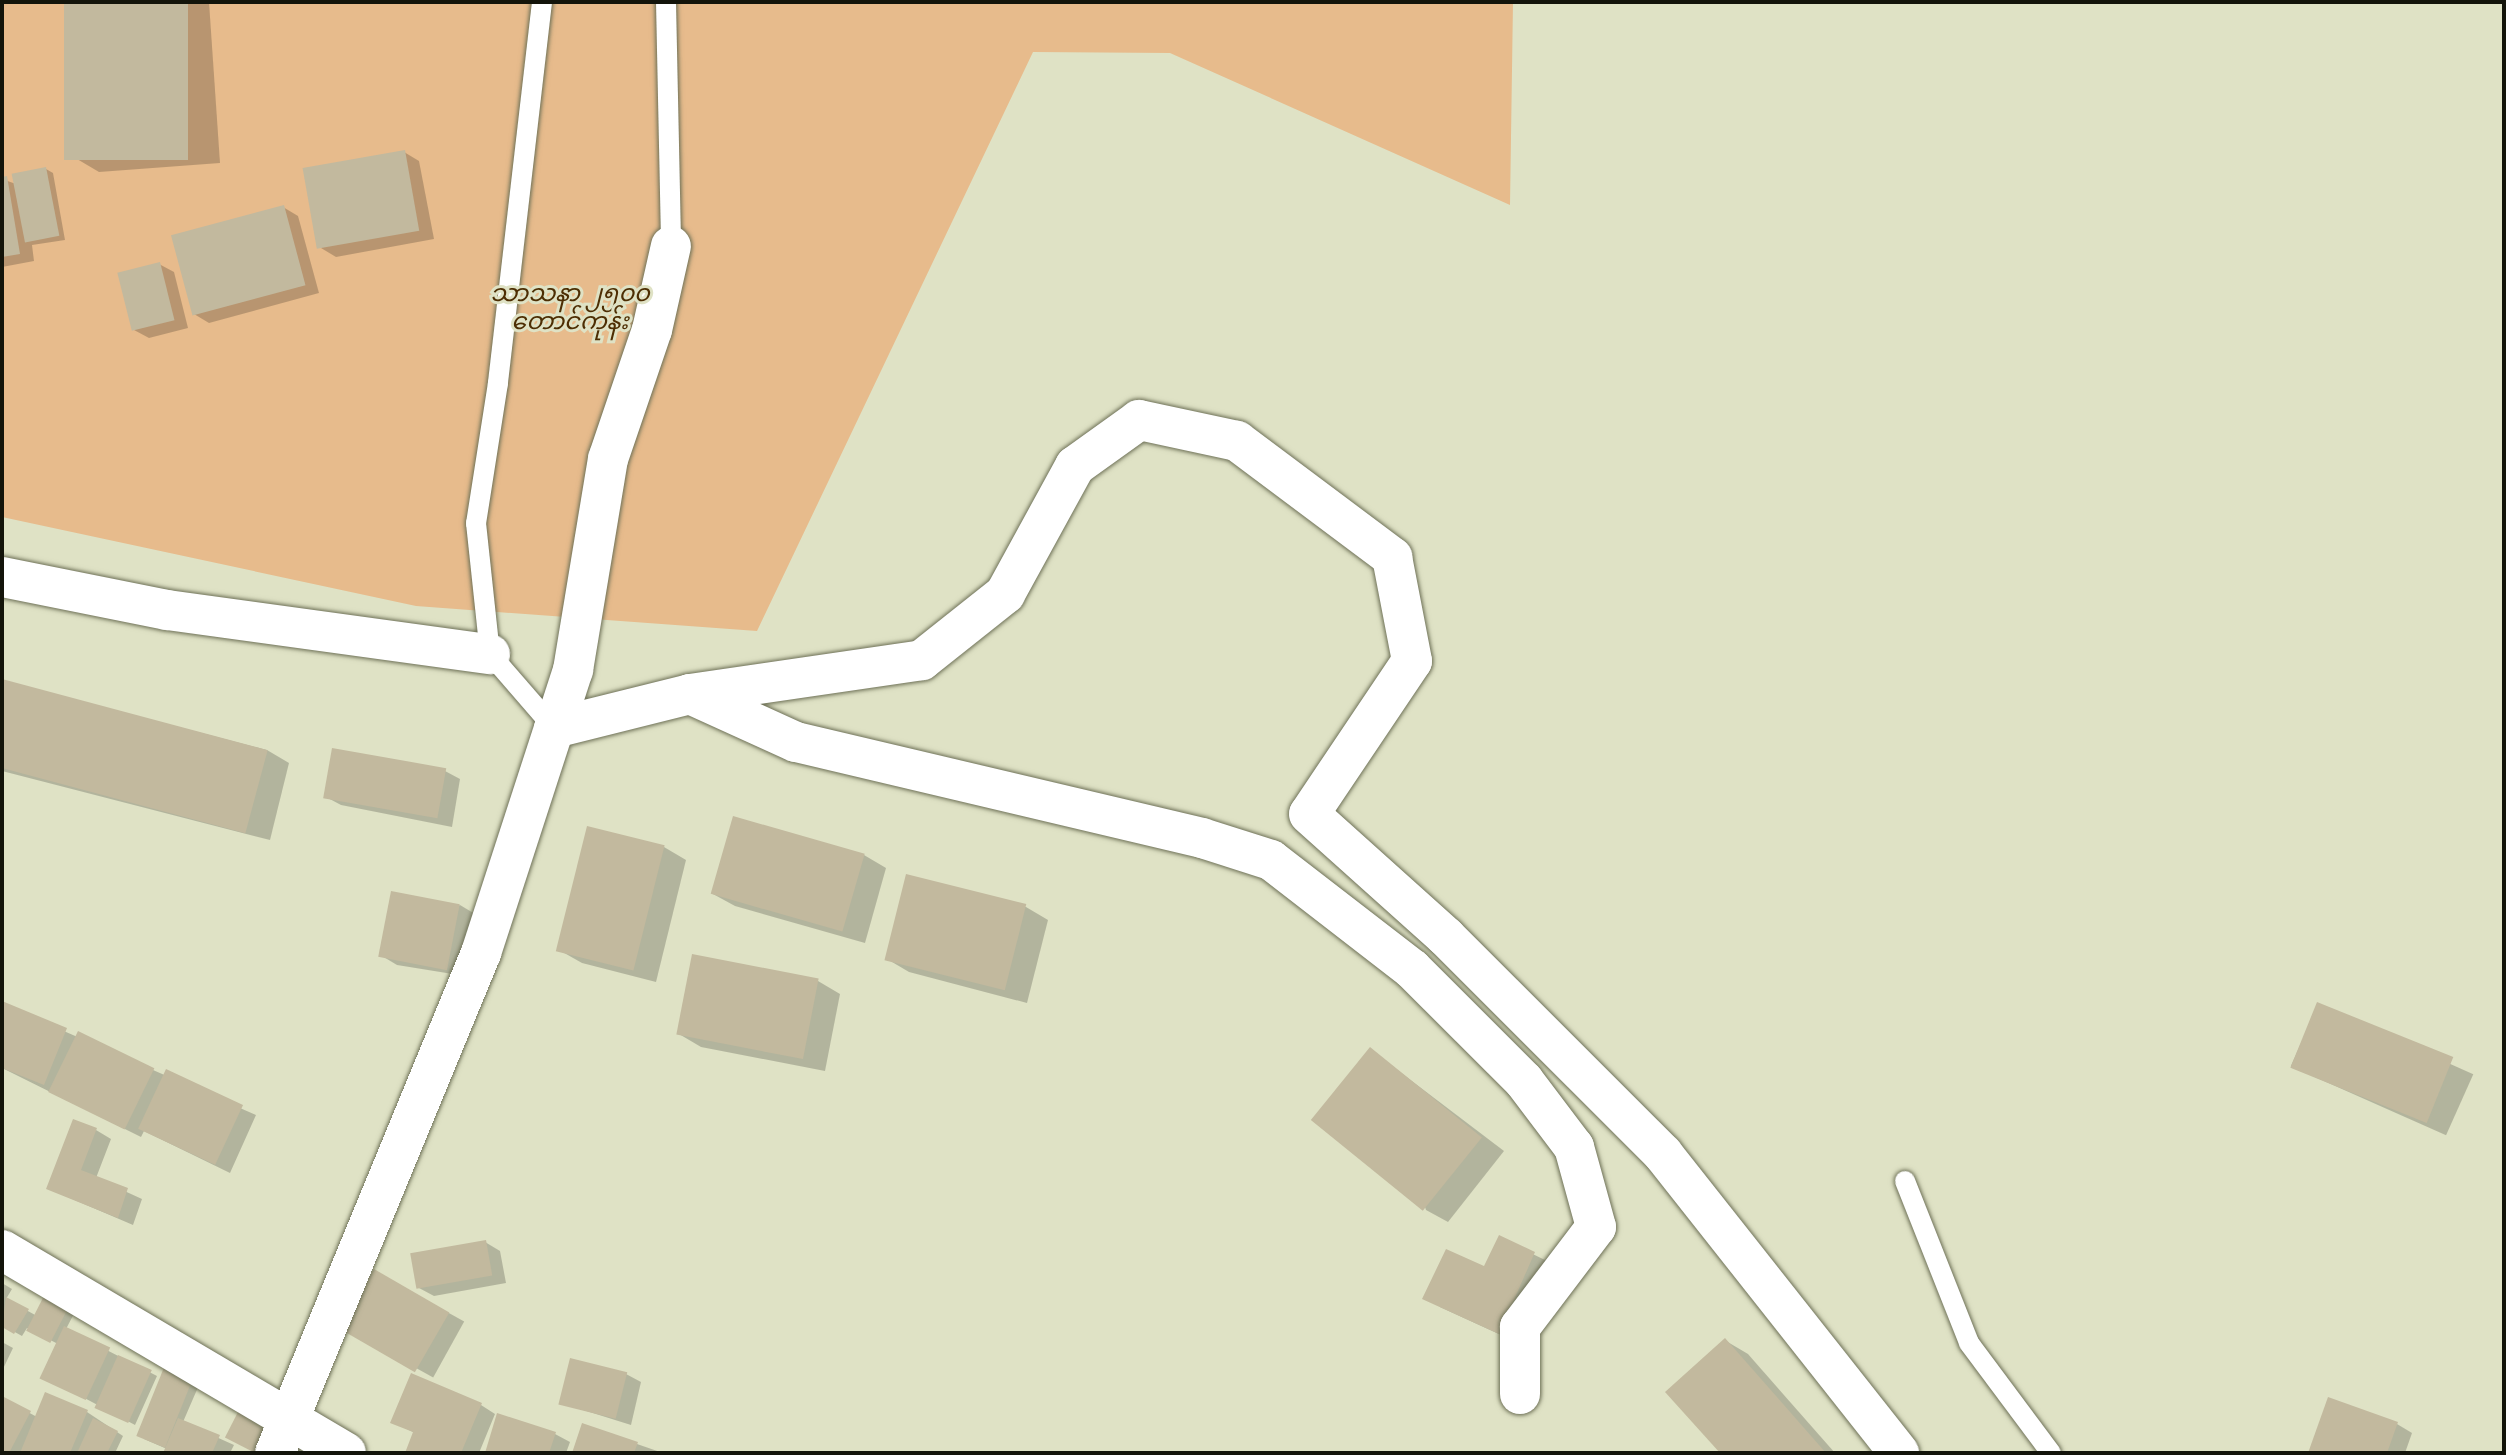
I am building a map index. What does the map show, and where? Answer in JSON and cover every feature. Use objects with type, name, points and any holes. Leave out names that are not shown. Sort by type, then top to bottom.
[{"type":"street","points":[[281,1438],[481,953],[573,670],[608,459],[652,330],[671,246]]},
{"type":"street","points":[[554,728],[690,694],[922,660],[1005,594],[1075,466],[1139,420],[1237,441],[1392,557],[1412,661],[1309,814],[1271,860]]},
{"type":"street","points":[[2,577],[167,610],[490,654]]},
{"type":"street","points":[[690,694],[796,742],[1202,838],[1271,860],[1412,969],[1524,1081],[1574,1147],[1596,1227],[1520,1327],[1520,1394]]},
{"type":"street","points":[[1309,814],[1446,937],[1663,1154],[1899,1453]]},
{"type":"street","points":[[2,1250],[162,1340],[281,1438],[346,1453]]},
{"type":"lane","points":[[542,2],[498,383],[476,523],[490,654],[554,728]]},
{"type":"lane","points":[[666,2],[671,246]]},
{"type":"lane","points":[[1905,1181],[1969,1343],[2051,1453]]},
{"type":"green space","name":"သာသနာ ၂၅၀၀ တောင်ကုန်း","points":[[2,2],[1513,2],[1510,205],[1170,53],[1033,52],[757,631],[416,606],[2,517]]},
{"type":"building","points":[[64,2],[188,2],[188,160],[64,160]]},
{"type":"building","points":[[405,150],[419,231],[317,249],[303,168]]},
{"type":"building","points":[[46,167],[59,236],[25,242],[12,174]]},
{"type":"building","points":[[7,176],[20,254],[2,257],[2,177]]},
{"type":"building","points":[[284,205],[305,285],[192,315],[171,235]]},
{"type":"building","points":[[160,262],[175,320],[132,331],[117,273]]},
{"type":"building","points":[[2,679],[268,750],[245,833],[2,768]]},
{"type":"building","points":[[332,748],[446,768],[437,818],[323,798]]},
{"type":"building","points":[[733,816],[865,854],[842,932],[711,894]]},
{"type":"building","points":[[587,826],[665,845],[633,971],[556,951]]},
{"type":"building","points":[[906,874],[1026,904],[1005,990],[884,960]]},
{"type":"building","points":[[391,891],[460,904],[447,970],[378,957]]},
{"type":"building","points":[[692,954],[819,979],[803,1059],[676,1034]]},
{"type":"building","points":[[2,1001],[67,1028],[44,1085],[2,1068]]},
{"type":"building","points":[[2317,1002],[2453,1057],[2427,1123],[2290,1068]]},
{"type":"building","points":[[78,1031],[154,1068],[125,1129],[48,1092]]},
{"type":"building","points":[[1370,1047],[1482,1138],[1423,1211],[1311,1120]]},
{"type":"building","points":[[166,1069],[243,1105],[215,1165],[138,1129]]},
{"type":"building","points":[[73,1119],[97,1128],[81,1170],[128,1188],[118,1218],[46,1189]]},
{"type":"building","points":[[1499,1235],[1535,1252],[1499,1334],[1422,1299],[1446,1249],[1484,1266]]},
{"type":"building","points":[[486,1240],[492,1275],[416,1289],[410,1253]]},
{"type":"building","points":[[374,1269],[449,1312],[415,1372],[339,1329]]},
{"type":"building","points":[[48,1288],[72,1300],[50,1343],[26,1331]]},
{"type":"building","points":[[6,1297],[29,1309],[14,1334],[2,1327]]},
{"type":"building","points":[[64,1326],[110,1348],[86,1400],[39,1379]]},
{"type":"building","points":[[1725,1338],[1826,1453],[1720,1453],[1665,1392]]},
{"type":"building","points":[[118,1355],[152,1370],[128,1423],[94,1408]]},
{"type":"building","points":[[570,1358],[627,1372],[616,1419],[558,1405]]},
{"type":"building","points":[[167,1360],[196,1372],[165,1448],[136,1436]]},
{"type":"building","points":[[411,1373],[482,1403],[461,1453],[405,1453],[413,1432],[390,1423]]},
{"type":"building","points":[[45,1392],[88,1410],[70,1453],[20,1453]]},
{"type":"building","points":[[2,1396],[31,1411],[9,1453],[2,1453]]},
{"type":"building","points":[[2328,1397],[2398,1422],[2387,1453],[2308,1453]]},
{"type":"building","points":[[239,1410],[269,1425],[255,1453],[225,1438]]},
{"type":"building","points":[[497,1413],[556,1432],[549,1453],[485,1453]]},
{"type":"building","points":[[93,1418],[118,1431],[107,1453],[77,1453]]},
{"type":"building","points":[[178,1418],[220,1435],[212,1453],[163,1453]]},
{"type":"building","points":[[582,1423],[638,1442],[634,1453],[572,1453]]}]
